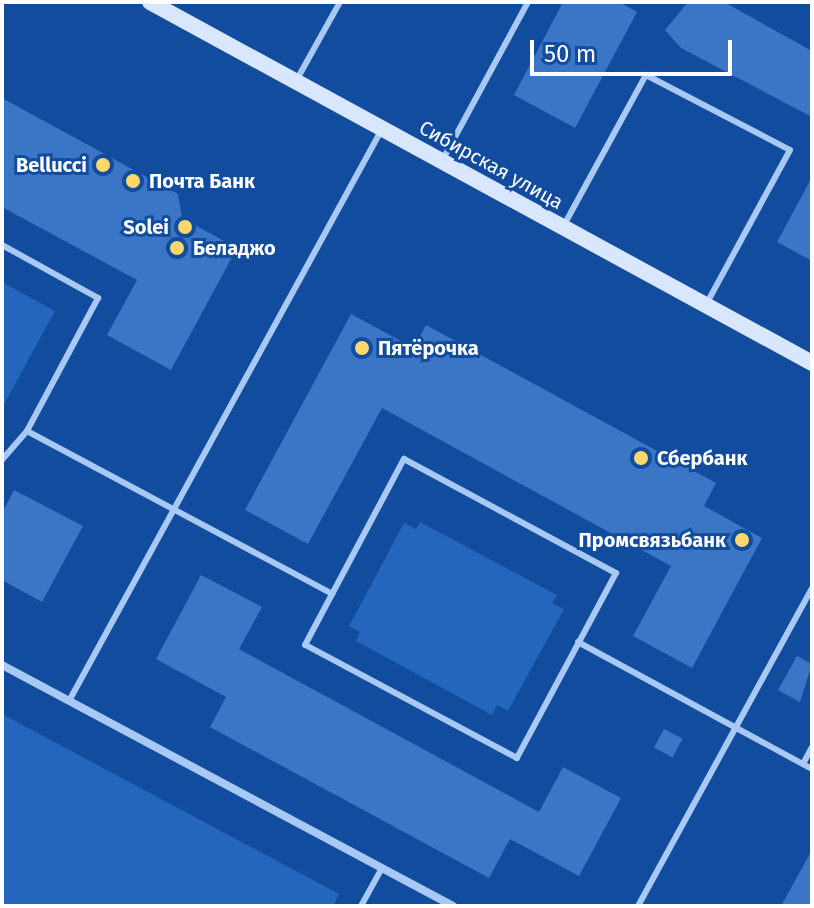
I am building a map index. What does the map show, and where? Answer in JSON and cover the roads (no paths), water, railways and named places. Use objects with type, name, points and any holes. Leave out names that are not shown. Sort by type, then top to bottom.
[{"type":"main road","name":"Сибирская улица","points":[[155,3],[812,363]]},
{"type":"street","points":[[2,665],[453,906]]},
{"type":"lane","points":[[296,81],[340,2]]},
{"type":"lane","points":[[442,161],[528,2]]},
{"type":"lane","points":[[563,227],[646,75],[790,150],[706,305]]},
{"type":"lane","points":[[69,701],[382,129]]},
{"type":"lane","points":[[2,245],[98,298],[27,431],[2,460]]},
{"type":"lane","points":[[27,431],[332,594]]},
{"type":"lane","points":[[404,459],[616,573],[517,758],[305,645],[332,594],[404,459]]},
{"type":"lane","points":[[638,906],[812,588]]},
{"type":"lane","points":[[578,642],[812,769]]},
{"type":"lane","points":[[803,764],[812,747]]},
{"type":"lane","points":[[361,906],[382,868]]},
{"type":"place","name":"Bellucci","points":[[103,165]]},
{"type":"place","name":"Почта Банк","points":[[133,181]]},
{"type":"place","name":"Solei","points":[[185,227]]},
{"type":"place","name":"Беладжо","points":[[177,248]]},
{"type":"place","name":"Пятёрочка","points":[[362,348]]},
{"type":"place","name":"Сбербанк","points":[[641,458]]},
{"type":"place","name":"Промсвязьбанк","points":[[742,540]]}]
